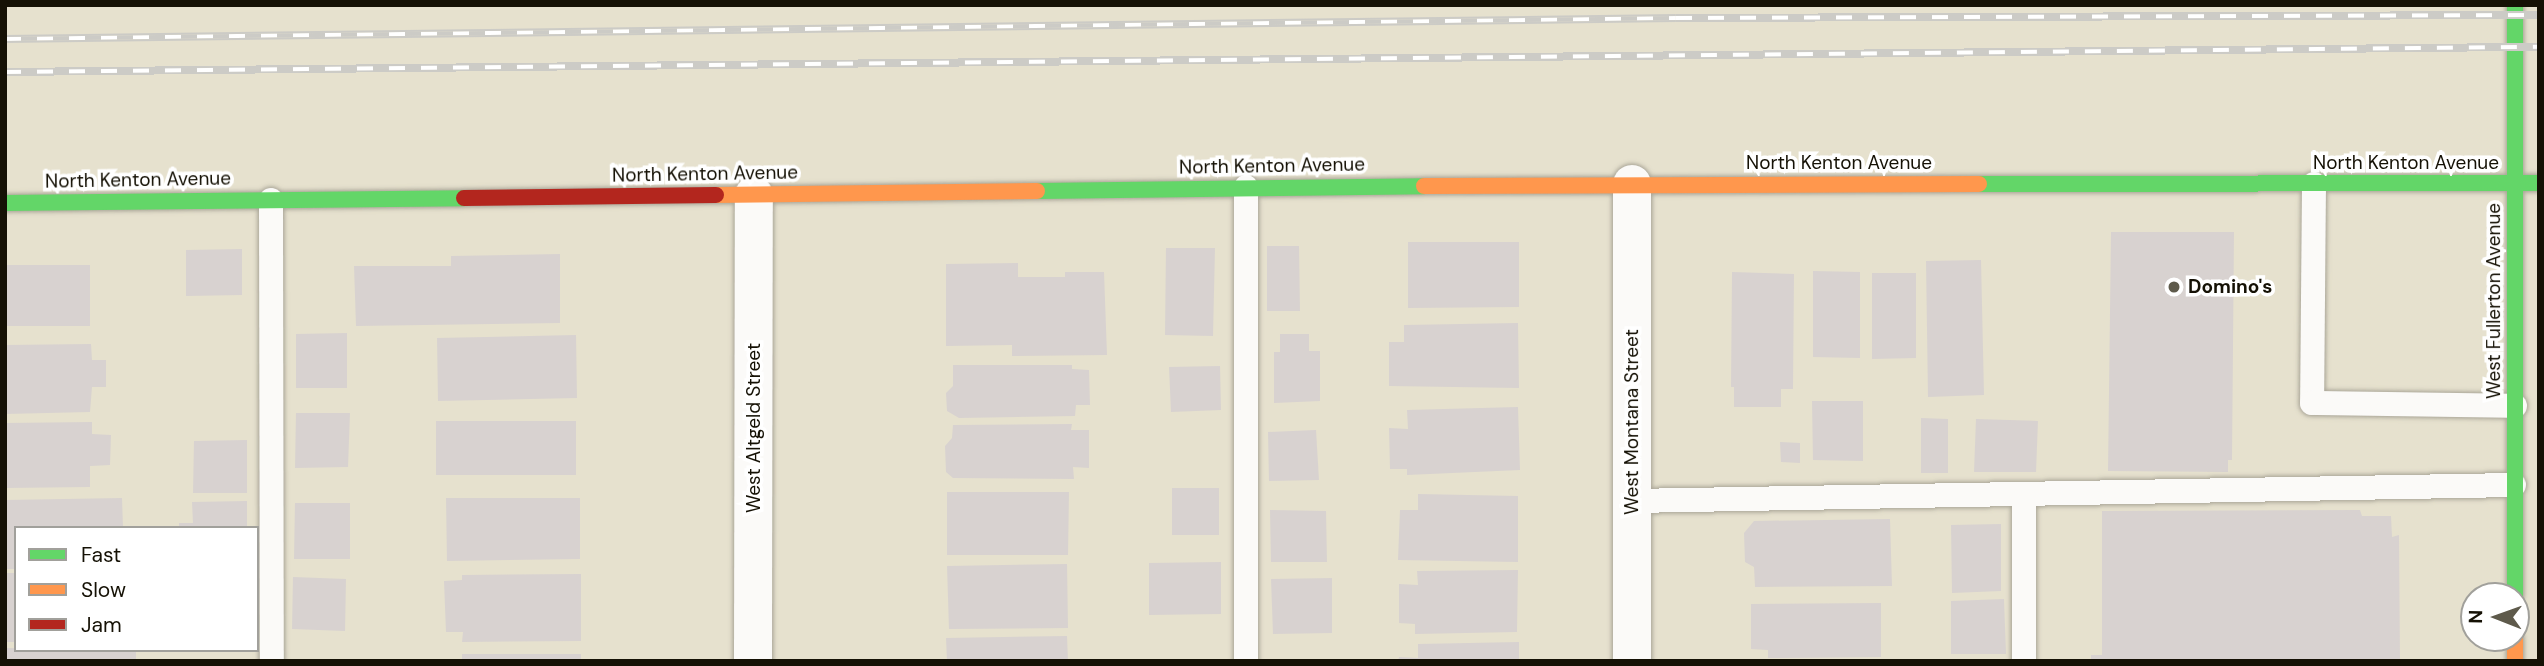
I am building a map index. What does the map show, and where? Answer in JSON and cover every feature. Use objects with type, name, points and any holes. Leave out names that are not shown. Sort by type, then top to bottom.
[{"type":"street","name":"West Fullerton Avenue","points":[[2515,5],[2515,582]]},
{"type":"street","name":"North Kenton Avenue","points":[[5,203],[1246,187],[2539,183]]},
{"type":"street","name":"West Montana Street","points":[[1632,184],[1632,661]]},
{"type":"street","name":"West Altgeld Street","points":[[753,661],[754,195]]},
{"type":"lane","points":[[2314,184],[2312,403],[2515,406]]},
{"type":"lane","points":[[1246,187],[1246,661]]},
{"type":"lane","points":[[271,200],[272,661]]},
{"type":"lane","points":[[1632,501],[2514,485]]},
{"type":"lane","points":[[2024,494],[2024,661]]},
{"type":"building","points":[[2111,232],[2234,232],[2232,460],[2228,460],[2228,472],[2108,471]]},
{"type":"building","points":[[1408,242],[1519,242],[1519,307],[1408,308]]},
{"type":"building","points":[[1267,246],[1299,246],[1300,311],[1267,311]]},
{"type":"building","points":[[1166,248],[1215,248],[1213,336],[1165,335]]},
{"type":"building","points":[[242,249],[242,295],[186,296],[186,250]]},
{"type":"building","points":[[560,254],[560,323],[356,326],[354,266],[451,266],[451,256]]},
{"type":"building","points":[[1981,260],[1984,395],[1928,397],[1926,261]]},
{"type":"building","points":[[1018,263],[1018,277],[1065,277],[1065,272],[1104,272],[1107,355],[1012,356],[1012,345],[946,346],[946,264]]},
{"type":"building","points":[[5,265],[90,265],[90,326],[5,326]]},
{"type":"building","points":[[1813,271],[1860,272],[1860,358],[1813,357]]},
{"type":"building","points":[[1732,272],[1794,274],[1793,389],[1781,389],[1781,407],[1734,407],[1734,387],[1731,387]]},
{"type":"building","points":[[1872,273],[1916,273],[1916,358],[1872,359]]},
{"type":"building","points":[[1518,323],[1519,388],[1389,386],[1389,342],[1404,342],[1404,325]]},
{"type":"building","points":[[347,333],[347,388],[296,388],[296,334]]},
{"type":"building","points":[[1280,334],[1309,334],[1309,351],[1320,351],[1320,401],[1274,403],[1274,352],[1280,352]]},
{"type":"building","points":[[576,335],[577,398],[438,401],[437,338]]},
{"type":"building","points":[[91,344],[92,360],[106,360],[106,387],[92,387],[90,412],[5,414],[5,345]]},
{"type":"building","points":[[953,365],[1072,365],[1072,369],[1089,370],[1090,405],[1076,405],[1075,416],[959,418],[947,411],[946,393],[953,386]]},
{"type":"building","points":[[1220,366],[1221,410],[1171,412],[1169,367]]},
{"type":"building","points":[[1812,401],[1863,401],[1863,461],[1813,460]]},
{"type":"building","points":[[1518,407],[1520,470],[1407,475],[1407,469],[1390,469],[1389,428],[1408,429],[1407,410]]},
{"type":"building","points":[[296,413],[350,413],[348,467],[295,468]]},
{"type":"building","points":[[1921,418],[1948,419],[1948,473],[1921,473]]},
{"type":"building","points":[[1976,419],[2038,421],[2036,472],[1974,472]]},
{"type":"building","points":[[436,421],[576,421],[576,475],[436,475]]},
{"type":"building","points":[[92,422],[92,434],[111,435],[110,465],[90,466],[90,487],[5,488],[5,423]]},
{"type":"building","points":[[1072,424],[1071,430],[1089,430],[1089,468],[1073,467],[1074,479],[953,478],[946,472],[945,446],[952,438],[953,425]]},
{"type":"building","points":[[1316,430],[1319,480],[1269,481],[1268,432]]},
{"type":"building","points":[[247,440],[247,493],[193,493],[194,441]]},
{"type":"building","points":[[1780,442],[1800,443],[1800,463],[1781,462]]},
{"type":"building","points":[[1172,488],[1219,488],[1219,535],[1172,535]]},
{"type":"building","points":[[947,492],[1069,492],[1068,555],[947,555]]},
{"type":"building","points":[[1418,494],[1518,496],[1518,562],[1398,560],[1400,510],[1418,510]]},
{"type":"building","points":[[122,498],[123,526],[14,526],[14,569],[5,569],[5,500]]},
{"type":"building","points":[[446,498],[580,498],[580,559],[447,561]]},
{"type":"building","points":[[247,501],[247,526],[179,526],[179,523],[193,523],[192,502]]},
{"type":"building","points":[[295,503],[350,503],[350,559],[294,559]]},
{"type":"building","points":[[1270,510],[1326,511],[1327,562],[1271,562]]},
{"type":"building","points":[[2360,510],[2362,516],[2391,516],[2392,537],[2399,535],[2400,661],[2091,661],[2091,655],[2102,655],[2102,511]]},
{"type":"building","points":[[1890,519],[1892,586],[1755,587],[1754,567],[1745,562],[1744,533],[1754,521]]},
{"type":"building","points":[[2001,524],[2001,591],[1952,593],[1951,525]]},
{"type":"building","points":[[1221,562],[1221,614],[1149,615],[1149,563]]},
{"type":"building","points":[[1067,564],[1068,628],[949,629],[947,566]]},
{"type":"building","points":[[1518,570],[1517,632],[1415,634],[1415,624],[1399,623],[1399,584],[1418,585],[1417,571]]},
{"type":"building","points":[[5,573],[14,573],[14,642],[5,642]]},
{"type":"building","points":[[581,574],[581,641],[462,642],[463,632],[446,632],[444,581],[462,580],[462,575]]},
{"type":"building","points":[[293,577],[346,579],[345,631],[292,629]]},
{"type":"building","points":[[1332,578],[1332,633],[1273,634],[1271,579]]},
{"type":"building","points":[[2004,599],[2006,654],[1951,654],[1951,601]]},
{"type":"building","points":[[1881,603],[1881,657],[1768,658],[1768,650],[1751,649],[1751,604]]},
{"type":"building","points":[[1067,636],[1068,661],[947,661],[946,638]]},
{"type":"building","points":[[1519,642],[1519,661],[1398,661],[1399,657],[1418,658],[1418,644]]},
{"type":"building","points":[[5,648],[14,648],[14,652],[136,652],[136,661],[5,661]]},
{"type":"building","points":[[462,654],[581,654],[581,661],[462,661]]},
{"type":"railway","points":[[5,39],[1676,18],[2539,15]]},
{"type":"railway","points":[[5,72],[2539,47]]},
{"type":"traffic: fast","points":[[2515,5],[2515,582]]},
{"type":"traffic: fast","points":[[1979,184],[2539,183]]},
{"type":"traffic: fast","points":[[1037,191],[1424,186]]},
{"type":"traffic: fast","points":[[5,203],[464,198]]},
{"type":"traffic: slow","points":[[1424,186],[1979,184]]},
{"type":"traffic: slow","points":[[716,195],[1037,191]]},
{"type":"traffic: slow","points":[[2515,652],[2515,661]]},
{"type":"traffic: jam","points":[[464,198],[716,195]]},
{"type":"place","name":"Domino's","points":[[2174,287]]}]
